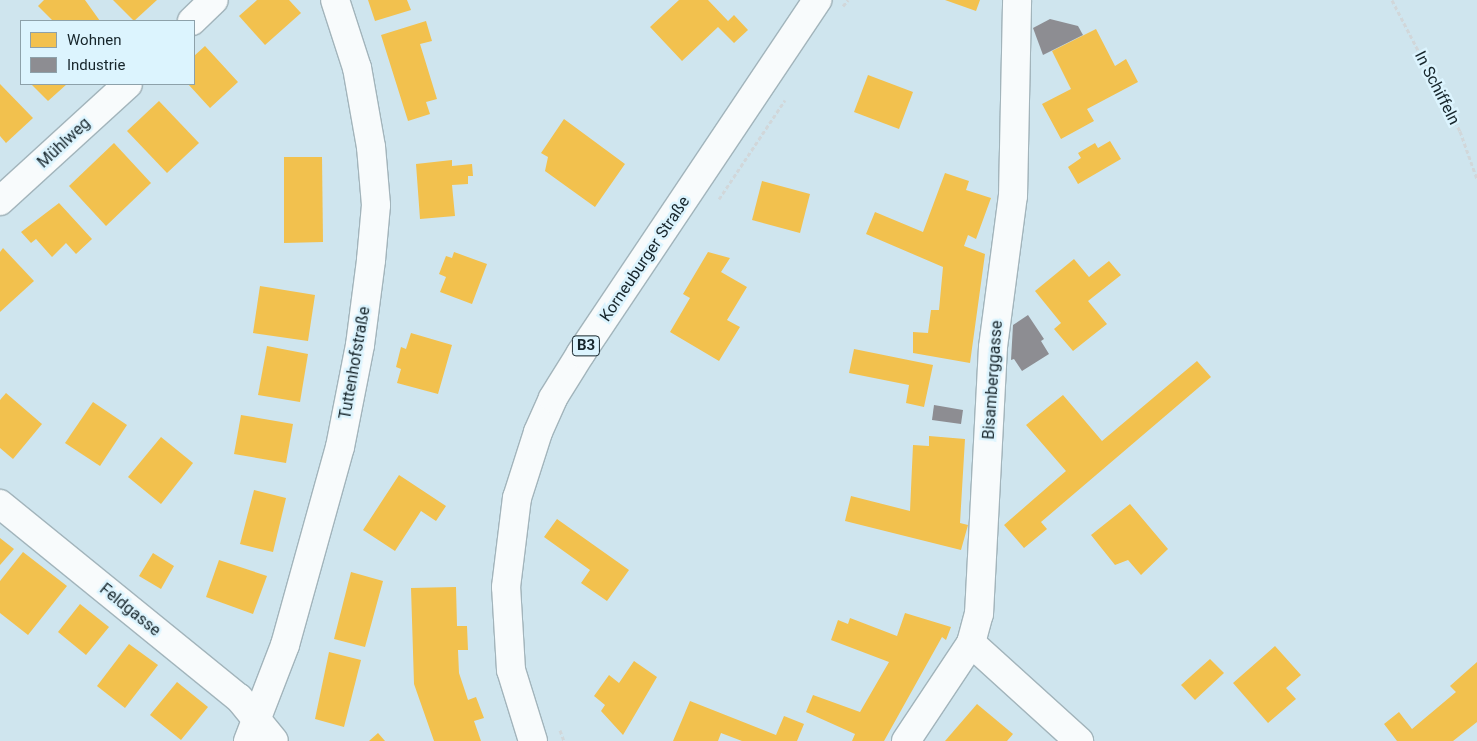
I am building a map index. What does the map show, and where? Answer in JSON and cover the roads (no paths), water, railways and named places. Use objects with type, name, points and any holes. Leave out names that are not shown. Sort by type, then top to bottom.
[{"type":"street","points":[[193,20],[214,0]]},
{"type":"street","name":"Tuttenhofstraße","points":[[253,730],[285,645],[340,447],[360,345],[371,260],[376,205],[372,148],[357,68],[335,0]]},
{"type":"street","name":"Bisamberggasse","points":[[906,741],[971,643],[979,614],[994,347],[1012,196],[1017,0]]},
{"type":"street","name":"Korneuburger Straße","points":[[533,741],[512,670],[506,587],[517,498],[536,439],[553,398],[581,353],[828,6]]},
{"type":"street","name":"Mühlweg","points":[[0,202],[127,85]]},
{"type":"street","name":"Feldgasse","points":[[0,504],[239,698],[253,730],[274,741]]},
{"type":"street","points":[[971,643],[1079,741]]}]
